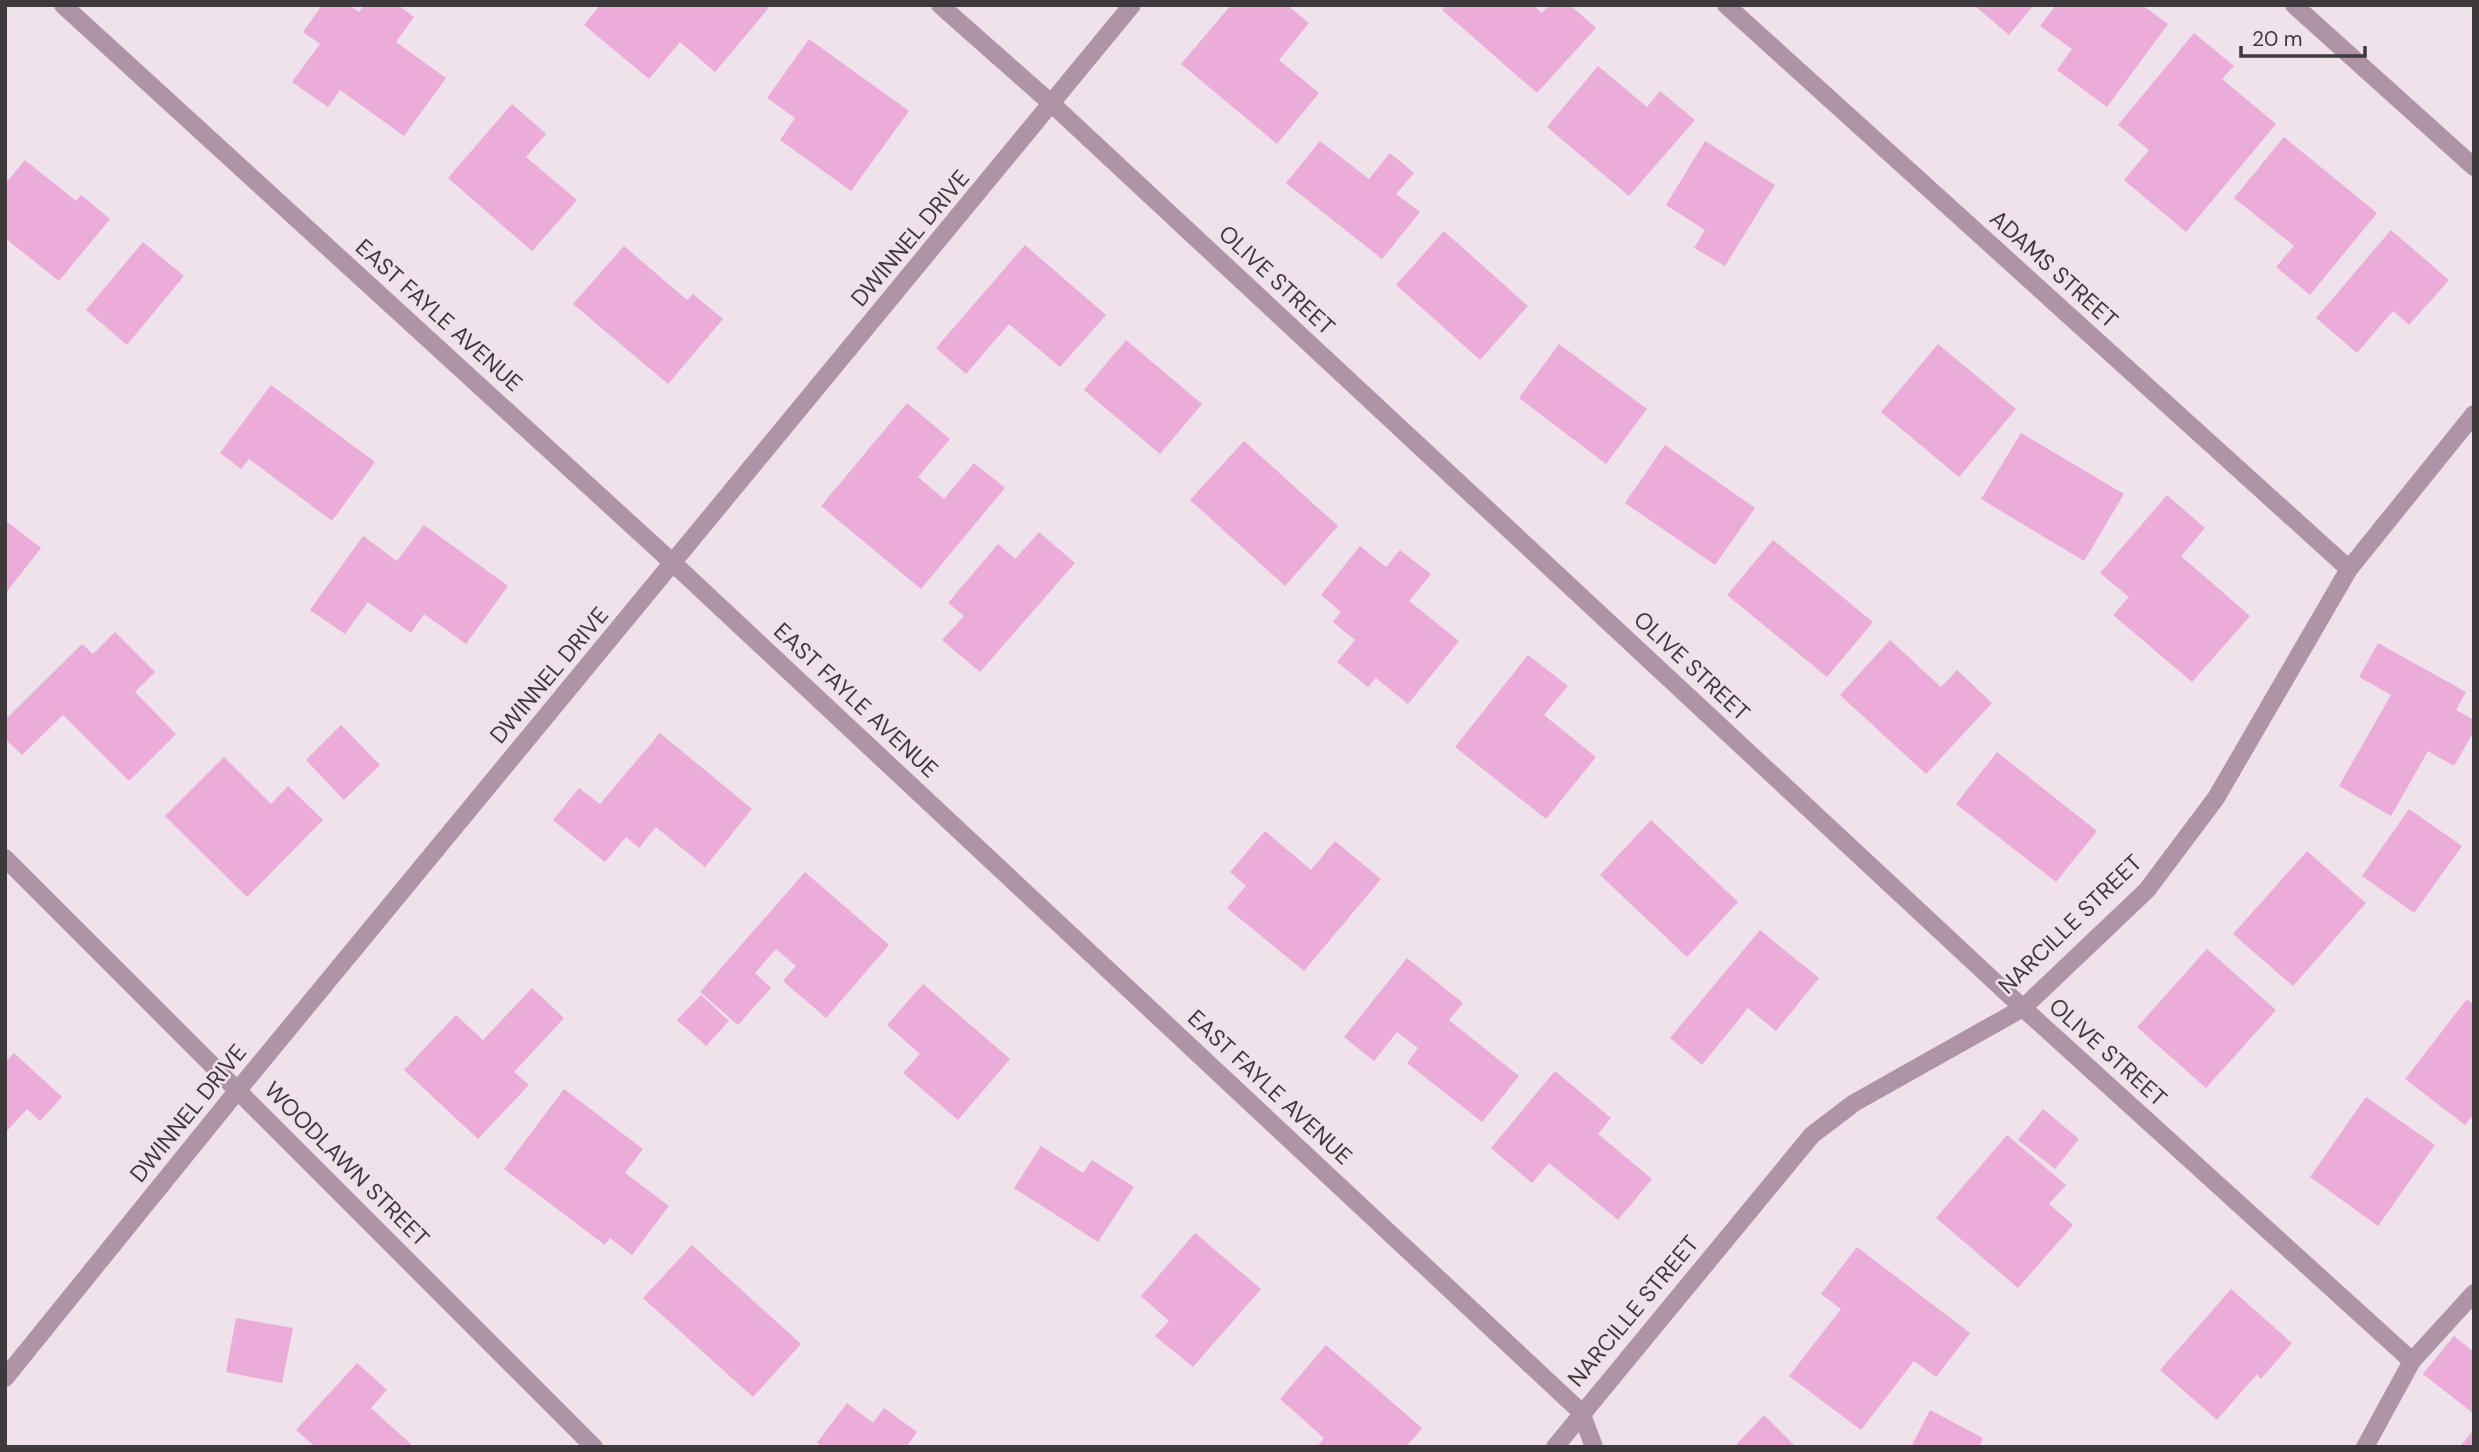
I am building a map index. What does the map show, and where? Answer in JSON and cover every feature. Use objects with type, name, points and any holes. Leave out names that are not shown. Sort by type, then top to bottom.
[{"type":"street","name":"EAST FAYLE AVENUE","points":[[63,5],[673,563],[1581,1412],[1594,1447]]},
{"type":"street","name":"OLIVE STREET","points":[[940,5],[1052,104],[2023,1008],[2412,1361]]},
{"type":"street","name":"DWINNEL DRIVE","points":[[5,1378],[238,1090],[1132,5]]},
{"type":"street","name":"ADAMS STREET","points":[[1726,5],[2349,569]]},
{"type":"street","points":[[2294,5],[2474,167]]},
{"type":"street","name":"NARCILLE STREET","points":[[1555,1447],[1581,1412],[1812,1135],[1854,1102],[2023,1008],[2147,890],[2216,798],[2349,569],[2474,414]]},
{"type":"street","name":"WOODLAWN STREET","points":[[5,858],[594,1447]]},
{"type":"street","points":[[2365,1447],[2412,1361],[2474,1293]]},
{"type":"building","points":[[322,5],[349,5],[359,12],[364,5],[398,5],[414,17],[396,42],[446,78],[404,136],[340,90],[328,107],[292,82],[320,44],[303,32]]},
{"type":"building","points":[[600,5],[771,5],[715,72],[680,42],[649,79],[584,25]]},
{"type":"building","points":[[1231,5],[1287,5],[1309,23],[1279,60],[1319,93],[1277,144],[1181,64]]},
{"type":"building","points":[[1447,5],[1533,5],[1542,13],[1549,5],[1570,5],[1596,28],[1537,93],[1442,10]]},
{"type":"building","points":[[1974,5],[2034,5],[2009,35]]},
{"type":"building","points":[[2056,5],[2142,5],[2168,24],[2107,107],[2057,70],[2072,49],[2040,26]]},
{"type":"building","points":[[2194,33],[2234,66],[2222,79],[2276,124],[2186,232],[2124,180],[2149,150],[2118,125]]},
{"type":"building","points":[[809,39],[909,111],[851,191],[780,140],[795,118],[767,98]]},
{"type":"building","points":[[1598,66],[1647,107],[1660,91],[1695,120],[1629,196],[1547,127]]},
{"type":"building","points":[[512,104],[546,134],[526,157],[577,200],[532,251],[448,178]]},
{"type":"building","points":[[2284,137],[2377,213],[2310,295],[2276,267],[2294,246],[2234,198]]},
{"type":"building","points":[[1320,141],[1369,179],[1390,153],[1414,173],[1396,194],[1420,212],[1382,259],[1286,183]]},
{"type":"building","points":[[1705,141],[1775,185],[1725,266],[1694,248],[1705,230],[1666,205]]},
{"type":"building","points":[[25,160],[76,201],[81,195],[110,219],[59,281],[5,238],[5,184]]},
{"type":"building","points":[[2391,230],[2449,280],[2409,325],[2393,311],[2357,353],[2316,318]]},
{"type":"building","points":[[1444,231],[1528,306],[1480,360],[1396,285]]},
{"type":"building","points":[[143,242],[184,276],[127,345],[86,310]]},
{"type":"building","points":[[1025,245],[1106,315],[1060,367],[1009,324],[966,374],[936,348]]},
{"type":"building","points":[[624,246],[687,300],[693,294],[723,319],[668,384],[573,304]]},
{"type":"building","points":[[1126,340],[1202,404],[1160,454],[1084,390]]},
{"type":"building","points":[[1559,344],[1647,409],[1606,464],[1519,398]]},
{"type":"building","points":[[1938,344],[2016,409],[1959,477],[1881,412]]},
{"type":"building","points":[[271,385],[375,462],[332,521],[249,459],[241,469],[220,453]]},
{"type":"building","points":[[907,403],[950,439],[918,477],[944,499],[974,463],[1005,488],[921,589],[821,506]]},
{"type":"building","points":[[2021,433],[2124,494],[2084,561],[1981,499]]},
{"type":"building","points":[[1244,441],[1338,526],[1285,586],[1190,500]]},
{"type":"building","points":[[1665,445],[1755,508],[1715,565],[1625,503]]},
{"type":"building","points":[[2167,495],[2205,528],[2181,556],[2250,616],[2192,682],[2113,615],[2129,597],[2100,573]]},
{"type":"building","points":[[5,520],[41,548],[5,594]]},
{"type":"building","points":[[424,525],[508,586],[466,644],[424,614],[411,633],[368,602],[345,634],[310,610],[363,536],[397,561]]},
{"type":"building","points":[[1039,532],[1075,563],[980,672],[942,640],[964,616],[948,603],[998,544],[1015,559]]},
{"type":"building","points":[[1773,540],[1873,622],[1827,677],[1727,595]]},
{"type":"building","points":[[1360,546],[1386,567],[1400,550],[1431,574],[1409,601],[1459,641],[1408,704],[1376,678],[1368,687],[1337,662],[1355,640],[1333,622],[1341,612],[1321,595]]},
{"type":"building","points":[[115,632],[155,672],[135,692],[176,734],[129,781],[63,715],[22,755],[5,739],[5,720],[82,644],[93,654]]},
{"type":"building","points":[[1890,640],[1941,687],[1957,670],[1992,703],[1926,774],[1840,695]]},
{"type":"building","points":[[2378,643],[2466,692],[2456,710],[2474,720],[2474,731],[2454,766],[2428,751],[2391,816],[2339,786],[2391,695],[2359,677]]},
{"type":"building","points":[[1528,655],[1568,686],[1544,715],[1596,757],[1546,819],[1455,747]]},
{"type":"building","points":[[341,725],[380,765],[344,800],[306,760]]},
{"type":"building","points":[[660,733],[752,809],[705,867],[656,827],[639,848],[626,837],[605,862],[553,820],[579,788],[600,804]]},
{"type":"building","points":[[1997,752],[2097,831],[2056,882],[1956,804]]},
{"type":"building","points":[[224,757],[271,804],[288,786],[323,820],[247,897],[165,816]]},
{"type":"building","points":[[2409,809],[2462,846],[2414,913],[2362,876]]},
{"type":"building","points":[[1651,820],[1738,902],[1687,957],[1600,875]]},
{"type":"building","points":[[1265,831],[1311,870],[1335,841],[1381,879],[1304,971],[1227,908],[1246,886],[1230,872]]},
{"type":"building","points":[[2307,851],[2366,903],[2293,986],[2233,934]]},
{"type":"building","points":[[805,872],[889,945],[826,1018],[783,981],[796,966],[776,949],[755,973],[771,988],[738,1025],[700,992]]},
{"type":"building","points":[[1760,930],[1819,978],[1776,1031],[1748,1008],[1702,1065],[1670,1038]]},
{"type":"building","points":[[2207,949],[2276,1010],[2206,1088],[2137,1027]]},
{"type":"building","points":[[1407,958],[1463,1003],[1449,1020],[1519,1076],[1482,1122],[1407,1063],[1418,1048],[1397,1032],[1374,1061],[1344,1037]]},
{"type":"building","points":[[923,984],[1010,1059],[958,1120],[903,1073],[920,1054],[887,1025]]},
{"type":"building","points":[[532,988],[564,1018],[514,1072],[529,1085],[478,1139],[404,1070],[456,1015],[483,1040]]},
{"type":"building","points":[[701,995],[729,1021],[706,1046],[677,1020]]},
{"type":"building","points":[[2467,999],[2474,1005],[2474,1114],[2465,1125],[2405,1079]]},
{"type":"building","points":[[14,1053],[62,1097],[40,1121],[27,1109],[5,1133],[5,1062]]},
{"type":"building","points":[[1555,1071],[1611,1118],[1598,1134],[1652,1179],[1618,1220],[1549,1163],[1532,1183],[1491,1148]]},
{"type":"building","points":[[564,1089],[643,1149],[625,1173],[669,1206],[632,1255],[610,1238],[605,1245],[504,1169]]},
{"type":"building","points":[[2366,1097],[2435,1145],[2378,1226],[2310,1177]]},
{"type":"building","points":[[2043,1109],[2079,1139],[2055,1169],[2018,1140]]},
{"type":"building","points":[[2007,1135],[2066,1185],[2049,1204],[2073,1225],[2018,1288],[1936,1218]]},
{"type":"building","points":[[1041,1146],[1083,1173],[1092,1160],[1134,1187],[1098,1242],[1014,1188]]},
{"type":"building","points":[[1195,1233],[1261,1289],[1193,1367],[1155,1336],[1169,1321],[1141,1296]]},
{"type":"building","points":[[692,1245],[801,1344],[753,1397],[643,1298]]},
{"type":"building","points":[[1857,1247],[1970,1333],[1936,1377],[1914,1361],[1861,1430],[1789,1376],[1841,1309],[1821,1294]]},
{"type":"building","points":[[2231,1289],[2292,1343],[2261,1379],[2257,1374],[2217,1420],[2160,1370]]},
{"type":"building","points":[[236,1318],[293,1328],[282,1383],[226,1372]]},
{"type":"building","points":[[2454,1336],[2474,1352],[2474,1414],[2423,1374]]},
{"type":"building","points":[[1326,1345],[1422,1428],[1406,1447],[1317,1447],[1324,1438],[1280,1399]]},
{"type":"building","points":[[357,1363],[387,1390],[371,1408],[414,1447],[315,1447],[296,1430]]},
{"type":"building","points":[[847,1403],[873,1423],[884,1408],[917,1432],[906,1447],[823,1447],[817,1443]]},
{"type":"building","points":[[1930,1410],[1983,1438],[1979,1447],[1911,1447]]},
{"type":"building","points":[[1764,1415],[1796,1447],[1734,1447]]},
{"type":"building","points":[[2474,1429],[2474,1447],[2460,1447]]}]
